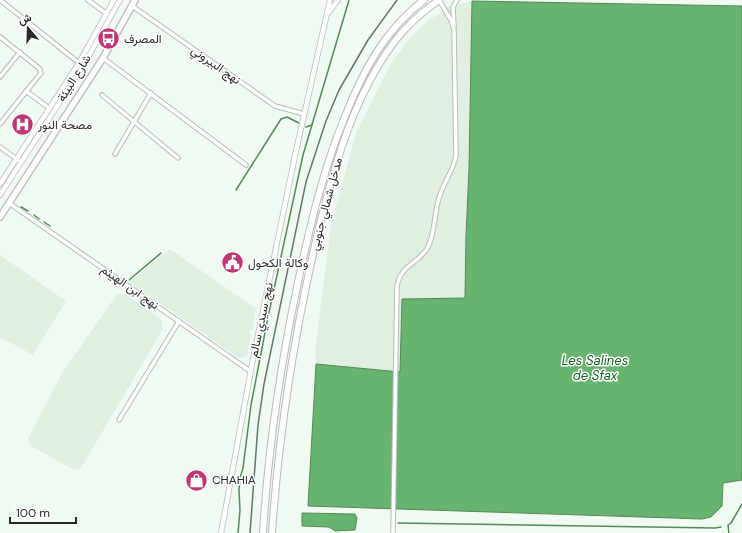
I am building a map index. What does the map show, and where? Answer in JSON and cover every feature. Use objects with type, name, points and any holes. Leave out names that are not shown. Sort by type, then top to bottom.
[{"type":"highway","name":"مدخل شمالي جنوبي","points":[[263,533],[271,448],[285,350],[312,221],[325,171],[351,100],[370,63],[394,28],[410,11],[424,0]]},
{"type":"highway","name":"مدخل شمالي جنوبي","points":[[272,533],[279,450],[292,359],[312,257],[338,159],[364,93],[384,56],[406,27],[421,13],[439,0]]},
{"type":"main road","points":[[0,217],[103,58],[135,0]]},
{"type":"street","points":[[0,0],[81,64]]},
{"type":"street","points":[[88,0],[107,14]]},
{"type":"street","name":"شارع البيئة","points":[[0,195],[49,108],[81,64],[114,0]]},
{"type":"street","name":"شارع البيئة","points":[[0,184],[19,161],[120,0]]},
{"type":"street","name":"نهج سيدي سالم","points":[[221,533],[250,371],[304,114],[330,0]]},
{"type":"street","name":"نهج سيدي سالم","points":[[327,15],[338,0]]},
{"type":"street","points":[[439,0],[451,20],[454,29]]},
{"type":"street","points":[[393,533],[397,286],[400,275],[423,254],[429,244],[439,196],[452,171],[455,161],[453,8],[457,0]]},
{"type":"street","name":"نهج البيروني","points":[[132,6],[275,106],[304,114]]},
{"type":"street","points":[[0,37],[41,70],[41,73],[0,124]]},
{"type":"street","points":[[0,77],[20,52]]},
{"type":"street","points":[[103,58],[246,165]]},
{"type":"street","points":[[26,91],[49,108]]},
{"type":"street","points":[[116,154],[150,93]]},
{"type":"street","points":[[102,95],[178,158]]},
{"type":"street","points":[[0,146],[19,161]]},
{"type":"street","name":"نهج ابن الهيثم","points":[[9,203],[250,371]]},
{"type":"street","points":[[120,420],[178,321]]},
{"type":"shaded area","points":[[472,1],[465,298],[402,299],[400,372],[316,364],[315,351],[331,225],[356,133],[392,62],[410,38],[428,21],[448,7]]},
{"type":"shaded area","points":[[170,249],[256,309],[252,330],[250,330],[249,333],[251,335],[247,356],[239,358],[132,284],[130,281]]},
{"type":"shaded area","points":[[0,255],[66,301],[33,355],[0,337]]},
{"type":"shaded area","points":[[117,294],[126,294],[161,319],[163,329],[81,468],[74,470],[31,446],[28,439],[61,375]]},
{"type":"water","name":"Les Salines de Sfax","points":[[472,1],[742,6],[742,480],[723,483],[722,506],[711,517],[702,519],[308,506],[316,364],[400,372],[402,299],[465,298]]},
{"type":"water","points":[[302,513],[355,514],[357,518],[355,530],[335,531],[329,527],[302,526]]},
{"type":"waterway","points":[[238,533],[240,478],[243,468],[251,405],[268,317],[303,155],[349,0]]},
{"type":"waterway","points":[[236,190],[281,119],[287,117],[299,123]]},
{"type":"waterway","points":[[306,127],[312,125]]},
{"type":"waterway","points":[[21,207],[28,211]]},
{"type":"waterway","points":[[34,215],[39,219]]},
{"type":"waterway","points":[[44,222],[50,226]]},
{"type":"waterway","points":[[129,280],[161,253]]},
{"type":"waterway","points":[[729,533],[728,525],[731,523],[742,504]]},
{"type":"waterway","points":[[398,523],[721,527]]},
{"type":"railway","points":[[250,533],[258,425],[264,384],[306,182],[326,121],[339,90],[368,40],[397,0]]},
{"type":"place","name":"المصرف","points":[[109,39]]},
{"type":"place","name":"مصحة النور","points":[[22,125]]},
{"type":"place","name":"وكالة الكحول","points":[[232,263]]},
{"type":"place","name":"CHAHIA","points":[[196,480]]}]
